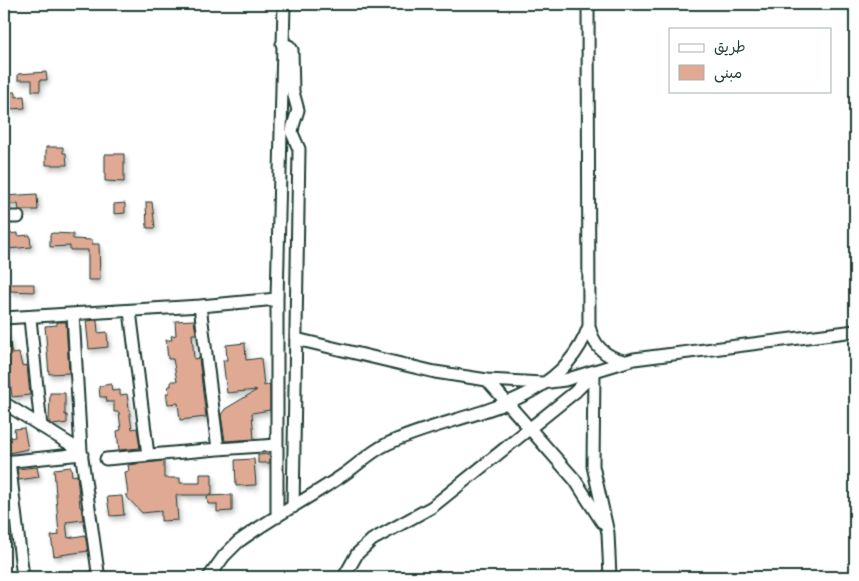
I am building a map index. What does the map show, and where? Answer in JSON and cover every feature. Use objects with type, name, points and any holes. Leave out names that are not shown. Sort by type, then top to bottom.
[{"type":"street","points":[[277,517],[278,300],[284,4]]},
{"type":"street","points":[[588,4],[589,326],[593,339],[601,350],[612,357],[625,361]]},
{"type":"street","points":[[282,44],[289,46],[292,50],[293,92],[298,110],[292,129],[298,149],[293,507]]},
{"type":"street","points":[[4,217],[18,217]]},
{"type":"street","points":[[4,318],[30,318],[278,300]]},
{"type":"street","points":[[200,306],[218,448]]},
{"type":"street","points":[[130,311],[148,455]]},
{"type":"street","points":[[73,314],[82,453],[98,572],[97,577]]},
{"type":"street","points":[[30,318],[41,427]]},
{"type":"street","points":[[209,577],[224,556],[238,542],[346,473],[365,457],[387,444],[508,402],[552,378],[571,361],[589,326]]},
{"type":"street","points":[[296,339],[427,370],[487,380],[542,384],[565,380],[625,361],[855,330]]},
{"type":"street","points":[[344,577],[357,554],[372,540],[432,507],[529,427],[575,392],[593,372]]},
{"type":"street","points":[[593,372],[593,466],[595,484],[608,533],[610,577]]},
{"type":"street","points":[[487,380],[583,490],[608,533]]},
{"type":"street","points":[[4,404],[82,453]]},
{"type":"street","points":[[106,459],[218,448],[277,445]]},
{"type":"street","points":[[23,577],[6,461],[82,453]]},
{"type":"building","points":[[46,72],[47,80],[40,80],[40,91],[32,91],[32,80],[18,80],[18,74]]},
{"type":"building","points":[[8,92],[16,92],[16,97],[24,96],[25,108],[11,109]]},
{"type":"building","points":[[46,147],[63,147],[63,153],[66,153],[67,165],[46,165]]},
{"type":"building","points":[[105,154],[124,154],[124,182],[105,181]]},
{"type":"building","points":[[37,194],[38,210],[19,210],[18,204],[4,204],[4,196]]},
{"type":"building","points":[[146,202],[152,202],[155,228],[147,228]]},
{"type":"building","points":[[125,203],[125,213],[114,214],[114,204]]},
{"type":"building","points":[[18,233],[18,236],[30,235],[31,247],[7,249],[6,234]]},
{"type":"building","points":[[50,234],[73,234],[73,239],[92,240],[92,244],[99,244],[100,280],[88,280],[88,250],[70,250],[70,246],[50,247]]},
{"type":"building","points":[[10,284],[34,284],[34,292],[10,291]]},
{"type":"building","points":[[97,320],[98,333],[107,332],[108,347],[89,349],[86,321]]},
{"type":"building","points":[[194,320],[196,334],[192,334],[194,359],[199,358],[206,417],[180,420],[178,403],[168,404],[166,393],[169,393],[168,386],[171,386],[171,381],[177,381],[173,359],[168,359],[166,340],[172,340],[171,336],[176,335],[175,321]]},
{"type":"building","points":[[57,322],[66,322],[69,373],[49,374],[45,326],[57,325]]},
{"type":"building","points":[[4,332],[7,332],[12,354],[19,353],[22,366],[27,365],[30,395],[12,397],[8,366],[4,367]]},
{"type":"building","points":[[245,343],[246,360],[261,358],[264,386],[270,384],[270,410],[252,413],[254,439],[225,441],[221,415],[225,409],[257,390],[227,393],[223,360],[227,360],[226,345]]},
{"type":"building","points":[[111,384],[112,391],[120,390],[120,395],[127,394],[132,429],[137,428],[140,448],[119,450],[117,431],[121,430],[119,412],[114,412],[114,402],[107,402],[106,397],[100,397],[99,386]]},
{"type":"building","points":[[50,393],[65,393],[67,423],[53,425],[49,422]]},
{"type":"building","points":[[24,428],[28,449],[4,454],[4,439],[15,437],[14,429]]},
{"type":"building","points":[[270,454],[270,463],[258,463],[258,455]]},
{"type":"building","points":[[254,459],[256,485],[236,486],[235,460]]},
{"type":"building","points":[[164,461],[164,478],[180,478],[180,483],[200,483],[200,474],[212,474],[212,495],[176,495],[178,520],[161,521],[161,511],[142,513],[125,495],[128,495],[125,472],[129,471],[128,465]]},
{"type":"building","points":[[37,467],[39,477],[19,480],[17,469]]},
{"type":"building","points":[[71,467],[72,476],[77,475],[83,520],[66,522],[68,538],[85,535],[88,551],[54,556],[51,536],[59,535],[54,469]]},
{"type":"building","points":[[232,495],[232,511],[217,512],[217,504],[208,504],[207,496]]},
{"type":"building","points":[[122,496],[124,515],[110,516],[107,497]]}]
